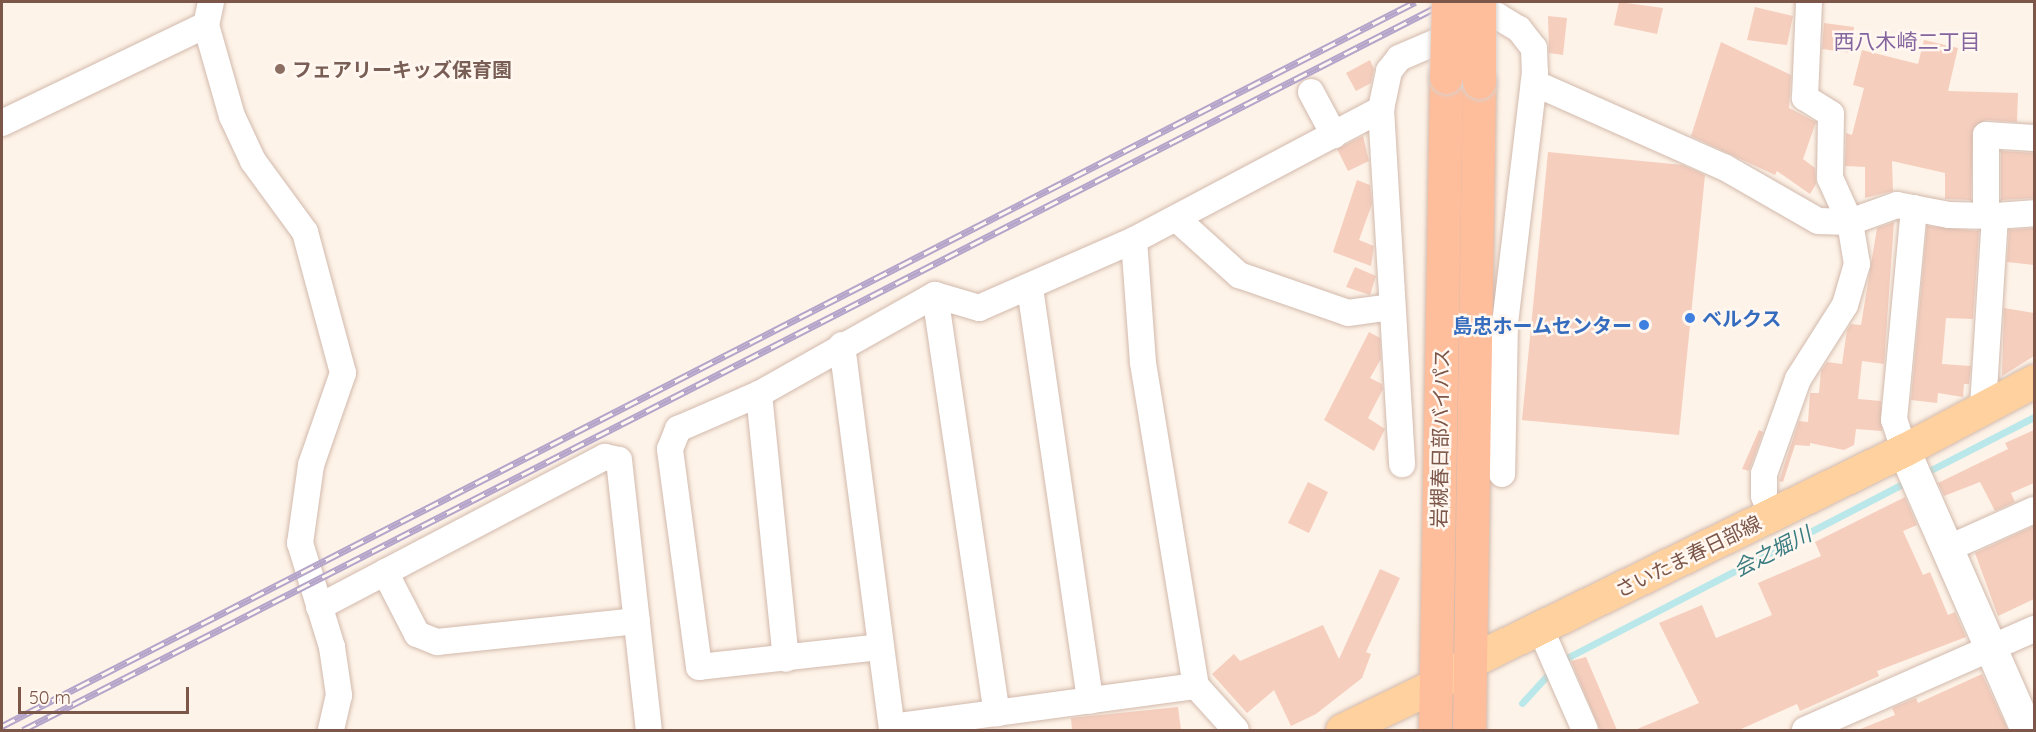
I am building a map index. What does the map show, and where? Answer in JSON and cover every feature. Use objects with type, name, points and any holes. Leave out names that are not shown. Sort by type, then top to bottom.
[{"type":"highway","name":"岩槻春日部バイパス","points":[[1435,730],[1448,2]]},
{"type":"highway","name":"岩槻春日部バイパス","points":[[1469,730],[1479,2]]},
{"type":"main road","name":"さいたま春日部線","points":[[1342,730],[1435,685],[1471,661],[1545,639],[1771,516],[1912,467],[1983,406],[2034,381]]},
{"type":"street","points":[[1771,516],[1764,496],[1764,474],[1798,380],[1845,304],[1857,264],[1850,222],[1830,178],[1831,114],[1805,98],[1809,2]]},
{"type":"street","points":[[2,123],[208,13],[214,65],[253,161],[305,232],[343,373],[311,465],[300,543],[332,647],[339,695],[331,730]]},
{"type":"street","points":[[1402,464],[1381,109],[1389,71],[1399,58],[1497,16],[1519,29],[1534,48],[1534,83],[1505,323],[1502,474]]},
{"type":"street","points":[[1534,83],[1724,167],[1818,221],[1850,222],[1897,205],[1990,216],[2034,213]]},
{"type":"street","points":[[1311,92],[1334,135]]},
{"type":"street","points":[[880,647],[699,667],[670,449],[678,429],[759,394],[842,345],[935,295],[979,308],[1030,288],[1177,219],[1381,109]]},
{"type":"street","points":[[1983,406],[1990,216],[1986,135],[2034,138]]},
{"type":"street","points":[[1914,208],[1894,420],[1912,467],[2027,730]]},
{"type":"street","points":[[1177,219],[1239,275],[1348,313],[1391,307]]},
{"type":"street","points":[[1134,240],[1143,363],[1196,686],[1236,730]]},
{"type":"street","points":[[1030,288],[1090,700]]},
{"type":"street","points":[[935,295],[997,713]]},
{"type":"street","points":[[842,345],[892,729],[1196,686]]},
{"type":"street","points":[[759,394],[786,658]]},
{"type":"street","points":[[319,607],[605,457],[619,459],[649,730]]},
{"type":"street","points":[[1949,548],[2034,510]]},
{"type":"street","points":[[385,572],[417,634],[437,642],[637,621]]},
{"type":"street","points":[[1810,730],[2034,629]]},
{"type":"street","points":[[1545,639],[1585,730]]},
{"type":"building","points":[[1619,2],[1663,8],[1657,34],[1614,25]]},
{"type":"building","points":[[1755,7],[1793,16],[1787,45],[1747,40]]},
{"type":"building","points":[[1548,16],[1567,18],[1563,55],[1549,53]]},
{"type":"building","points":[[1824,23],[1854,27],[1851,53],[1822,49]]},
{"type":"building","points":[[1924,40],[1958,48],[1948,91],[2018,93],[2017,122],[1986,120],[1973,128],[1971,200],[1945,199],[1945,173],[1892,161],[1893,191],[1865,198],[1865,167],[1845,166],[1846,133],[1852,135],[1864,88],[1853,85],[1862,50],[1918,64]]},
{"type":"building","points":[[1721,42],[1791,75],[1789,108],[1816,122],[1803,159],[1815,168],[1816,184],[1810,194],[1777,171],[1775,175],[1691,136]]},
{"type":"building","points":[[1370,60],[1374,69],[1371,83],[1356,91],[1346,73]]},
{"type":"building","points":[[1363,136],[1369,161],[1348,171],[1337,149]]},
{"type":"building","points":[[2001,151],[2034,153],[2034,198],[2001,200]]},
{"type":"building","points":[[1548,152],[1683,165],[1705,175],[1679,435],[1522,420]]},
{"type":"building","points":[[1357,180],[1370,185],[1372,204],[1359,240],[1374,246],[1371,266],[1333,252]]},
{"type":"building","points":[[1894,222],[1884,364],[1862,361],[1858,399],[1881,401],[1882,431],[1856,429],[1854,445],[1844,450],[1810,443],[1810,446],[1795,445],[1783,482],[1779,481],[1799,421],[1808,422],[1810,393],[1819,393],[1821,371],[1827,362],[1842,364],[1847,330],[1851,324],[1861,325],[1877,228]]},
{"type":"building","points":[[1927,226],[1979,231],[1973,319],[1946,318],[1942,364],[1971,366],[1969,384],[1964,384],[1963,397],[1938,393],[1937,403],[1911,400]]},
{"type":"building","points":[[2034,228],[2034,265],[2007,262],[2009,230]]},
{"type":"building","points":[[1355,267],[1376,276],[1370,295],[1346,287]]},
{"type":"building","points":[[2004,308],[2034,313],[2034,356],[2002,376]]},
{"type":"building","points":[[1369,332],[1380,338],[1381,359],[1370,378],[1382,384],[1383,389],[1368,418],[1385,429],[1374,451],[1324,420]]},
{"type":"building","points":[[1759,430],[1763,432],[1749,471],[1742,469]]},
{"type":"building","points":[[2034,430],[2034,483],[2011,493],[2015,502],[1995,511],[1980,482],[1944,496],[1938,483],[2008,449],[2005,443]]},
{"type":"building","points":[[1308,482],[1328,492],[1309,533],[1288,523]]},
{"type":"building","points":[[1905,497],[1917,525],[1903,531],[1923,575],[1930,572],[1948,615],[1955,612],[1966,637],[1877,671],[1879,676],[1800,711],[1797,704],[1739,730],[1635,730],[1699,703],[1659,623],[1702,605],[1716,638],[1772,615],[1758,583],[1821,556],[1815,542]]},
{"type":"building","points":[[2034,526],[2034,599],[1998,616],[1975,553]]},
{"type":"building","points":[[1380,569],[1400,578],[1366,652],[1371,654],[1362,678],[1316,714],[1291,726],[1274,690],[1247,713],[1212,674],[1234,654],[1240,661],[1323,625],[1339,659]]},
{"type":"building","points":[[1586,657],[1617,730],[1600,730],[1571,661]]},
{"type":"building","points":[[1982,674],[2008,730],[1858,730],[1895,715],[1892,708],[1916,698],[1918,703]]},
{"type":"building","points":[[1178,707],[1181,730],[1072,730],[1071,718]]},
{"type":"waterway","name":"会之堀川","points":[[1923,474],[2034,417]]},
{"type":"waterway","name":"会之堀川","points":[[1561,661],[1910,480]]},
{"type":"waterway","name":"会之堀川","points":[[1522,703],[1553,669]]},
{"type":"railway","points":[[2,726],[1415,2]]},
{"type":"railway","points":[[23,730],[1446,2]]},
{"type":"place","name":"フェアリーキッズ保育園","points":[[280,69]]},
{"type":"place","name":"ベルクス","points":[[1690,318]]},
{"type":"place","name":"島忠ホームセンター","points":[[1644,325]]},
{"type":"district","name":"西八木崎二丁目","points":[[1907,41]]}]
